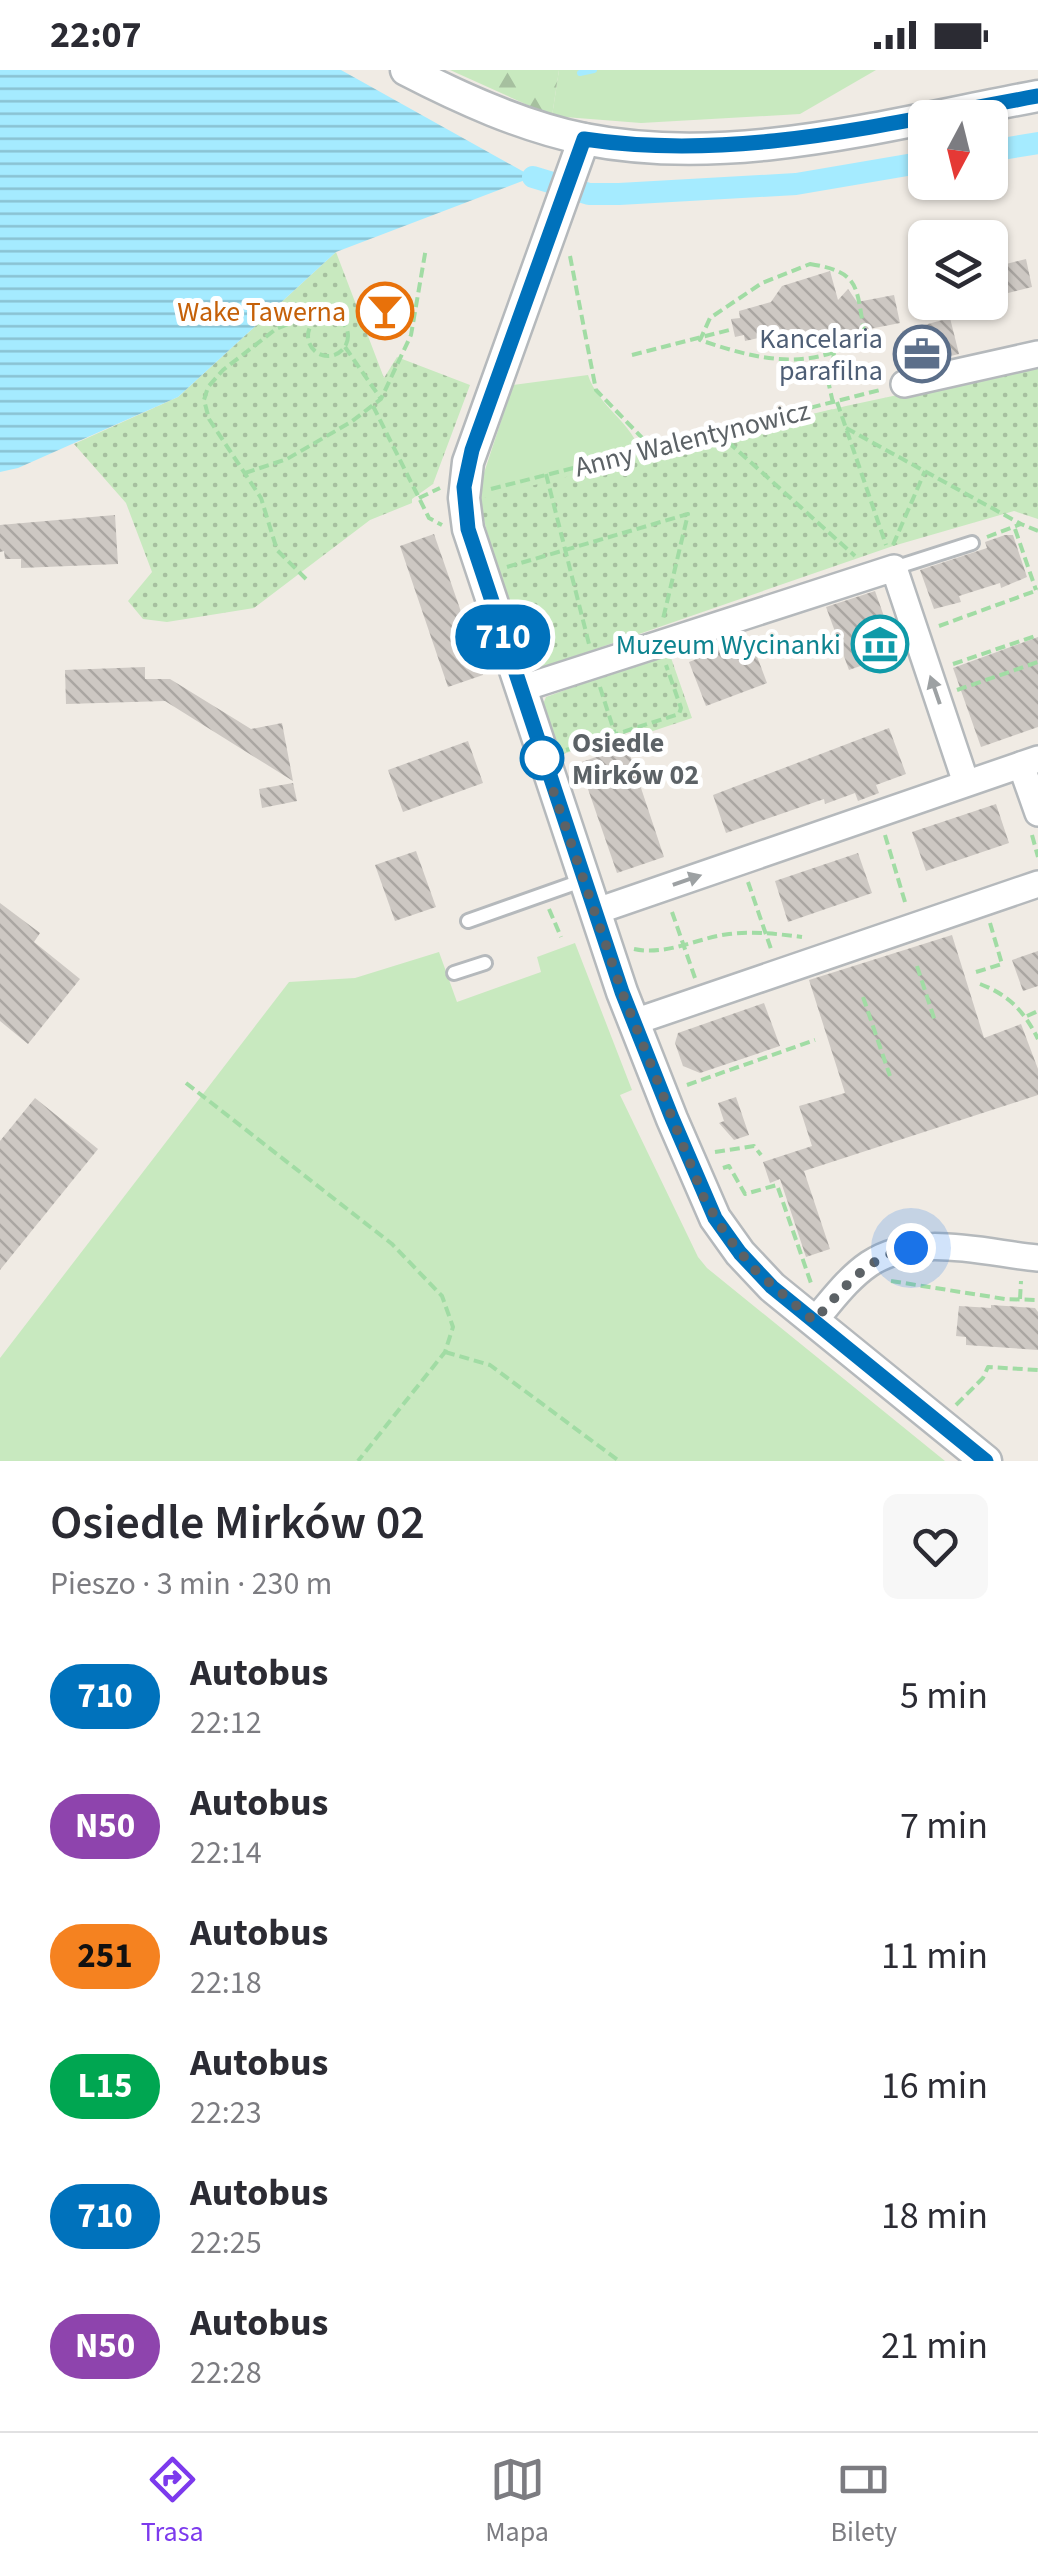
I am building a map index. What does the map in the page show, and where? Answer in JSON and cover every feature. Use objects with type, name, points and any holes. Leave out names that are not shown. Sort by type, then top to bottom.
[{"type":"street","points":[[406,70],[500,112],[584,139],[656,146],[780,142],[1038,96]]},
{"type":"street","points":[[584,139],[472,450],[452,493],[468,529],[594,912],[634,1022],[715,1218],[756,1271],[986,1461]]},
{"type":"street","points":[[904,384],[1038,354]]},
{"type":"street","points":[[520,689],[884,571],[966,782]]},
{"type":"street","points":[[594,912],[1030,762],[1038,814]]},
{"type":"street","points":[[634,1022],[1038,884]]},
{"type":"street","points":[[814,1321],[858,1273],[871,1262],[895,1252],[928,1247],[1038,1258]]},
{"type":"lane","points":[[884,571],[972,543]]},
{"type":"lane","points":[[468,921],[584,880]]},
{"type":"lane","points":[[454,973],[485,963]]},
{"type":"path","points":[[245,473],[286,459],[340,429],[381,399],[411,335],[426,248]]},
{"type":"path","points":[[569,254],[596,390],[651,447]]},
{"type":"path","points":[[810,264],[840,268],[856,286],[864,331],[834,352],[804,358],[751,357],[700,340],[710,318],[762,282],[810,264]]},
{"type":"path","points":[[306,579],[274,544],[264,505],[207,415],[204,400],[208,387],[222,370],[276,329],[304,318],[316,321],[329,316],[343,323],[348,333],[345,347],[381,399]]},
{"type":"path","points":[[316,321],[308,333],[314,350],[330,356],[345,347]]},
{"type":"path","points":[[632,355],[733,329]]},
{"type":"path","points":[[834,352],[829,385],[889,555],[925,471]]},
{"type":"path","name":"Anny Walentynowicz","points":[[419,498],[546,474],[904,384]]},
{"type":"path","points":[[373,406],[429,518],[447,528]]},
{"type":"path","points":[[846,428],[1038,531]]},
{"type":"path","points":[[717,432],[884,571]]},
{"type":"path","points":[[546,474],[615,734]]},
{"type":"path","points":[[494,570],[688,514],[657,642],[681,708],[679,714],[556,753]]},
{"type":"path","points":[[972,543],[1021,524]]},
{"type":"path","points":[[934,628],[1037,590],[1014,527]]},
{"type":"path","points":[[938,669],[1038,635]]},
{"type":"path","points":[[946,694],[1038,662]]},
{"type":"path","points":[[882,826],[907,908]]},
{"type":"path","points":[[745,872],[779,972]]},
{"type":"path","points":[[667,898],[702,999]]},
{"type":"path","points":[[549,908],[561,937]]},
{"type":"path","points":[[976,972],[1002,964],[990,921],[992,912]]},
{"type":"path","points":[[624,947],[645,952],[730,934],[766,933],[817,940]]},
{"type":"path","points":[[917,966],[936,1021]]},
{"type":"path","points":[[980,984],[999,992],[1026,1016],[1037,1035]]},
{"type":"path","points":[[863,997],[890,1076]]},
{"type":"path","points":[[1026,1016],[1038,1012]]},
{"type":"path","points":[[682,1087],[815,1040]]},
{"type":"path","points":[[186,1083],[392,1244],[442,1296],[453,1327],[444,1352],[358,1461]]},
{"type":"path","points":[[715,1152],[754,1146],[761,1155]]},
{"type":"path","points":[[891,1281],[1005,1299],[1038,1300]]},
{"type":"path","points":[[444,1352],[490,1365],[620,1461]]},
{"type":"path","points":[[948,1413],[983,1378],[988,1367],[1038,1370]]},
{"type":"green space","points":[[450,70],[559,70],[552,116]]},
{"type":"green space","points":[[559,70],[876,70],[800,114],[641,123],[552,116]]},
{"type":"green space","points":[[336,252],[384,378],[397,357],[470,385],[433,484],[412,503],[370,520],[254,608],[167,622],[143,619],[128,601],[152,572],[126,503],[74,444],[178,397]]},
{"type":"green space","points":[[1038,365],[1038,519],[1014,511],[893,546],[535,670],[492,551],[479,499],[846,406]]},
{"type":"green space","points":[[588,375],[631,433],[641,455],[833,409],[535,670],[492,551],[479,499],[481,482],[513,385]]},
{"type":"green space","points":[[669,652],[692,718],[647,733],[644,727],[560,755],[543,704],[546,697]]},
{"type":"green space","points":[[575,943],[632,1090],[620,1095],[698,1257],[945,1461],[0,1461],[0,1358],[289,982],[355,978],[439,952],[457,1002],[541,972],[537,957]]},
{"type":"water","points":[[0,70],[341,70],[533,177],[336,252],[178,397],[18,468],[0,472]]},
{"type":"building","points":[[1026,259],[1032,287],[1008,293],[1008,264]]},
{"type":"building","points":[[830,271],[838,300],[848,289],[857,302],[894,295],[900,323],[798,343],[795,330],[745,341],[744,335],[735,337],[731,319],[740,318],[739,311],[771,302],[782,286]]},
{"type":"building","points":[[385,288],[396,320],[375,326],[365,295]]},
{"type":"building","points":[[950,320],[959,354],[910,366],[902,331]]},
{"type":"building","points":[[115,515],[118,564],[21,568],[21,559],[5,559],[4,551],[0,552],[0,525]]},
{"type":"building","points":[[434,534],[483,675],[448,687],[400,546]]},
{"type":"building","points":[[1013,535],[1027,577],[1001,588],[1000,583],[959,596],[961,602],[934,609],[920,570],[987,548],[985,542]]},
{"type":"building","points":[[875,591],[897,653],[849,670],[826,607]]},
{"type":"building","points":[[1038,637],[1038,727],[981,747],[953,668]]},
{"type":"building","points":[[750,638],[767,683],[706,706],[689,662]]},
{"type":"building","points":[[145,667],[145,679],[170,679],[251,729],[282,723],[293,781],[165,701],[66,704],[65,670]]},
{"type":"building","points":[[889,728],[906,774],[876,785],[879,793],[858,801],[855,793],[825,804],[824,799],[726,833],[713,795]]},
{"type":"building","points":[[468,741],[483,783],[403,812],[388,770]]},
{"type":"building","points":[[627,746],[664,857],[617,873],[579,763]]},
{"type":"building","points":[[293,783],[297,801],[262,808],[259,789]]},
{"type":"building","points":[[996,804],[1009,843],[926,871],[912,832]]},
{"type":"building","points":[[416,851],[436,907],[395,921],[375,865]]},
{"type":"building","points":[[858,853],[872,893],[788,922],[775,881]]},
{"type":"building","points":[[0,903],[40,933],[34,942],[80,979],[28,1044],[0,1021]]},
{"type":"building","points":[[952,935],[984,1038],[1021,1024],[1038,1069],[1038,1095],[804,1171],[830,1249],[806,1257],[780,1179],[770,1183],[763,1162],[812,1146],[799,1106],[845,1093],[809,980]]},
{"type":"building","points":[[1038,951],[1038,986],[1023,991],[1012,960]]},
{"type":"building","points":[[764,1003],[780,1046],[700,1073],[683,1066],[675,1043],[678,1033]]},
{"type":"building","points":[[736,1097],[749,1135],[734,1140],[719,1123],[724,1121],[718,1103]]},
{"type":"building","points":[[35,1098],[98,1149],[0,1270],[0,1141]]},
{"type":"building","points":[[959,1306],[1035,1308],[1038,1350],[966,1345],[966,1337],[956,1336]]},
{"type":"waterway","points":[[580,73],[594,70]]},
{"type":"waterway","points":[[1008,148],[1038,143]]},
{"type":"waterway","points":[[533,177],[589,194],[619,194],[796,184],[908,165]]},
{"type":"bus line","name":"710","points":[[986,1461],[772,1287],[740,1253],[704,1198],[634,1022],[570,841],[468,529],[464,487],[472,450],[584,139],[656,146],[738,146],[821,137],[1038,96]]},
{"type":"place","name":"Wake Tawerna","points":[[385,311]]},
{"type":"place","name":"Kancelaria parafilna","points":[[922,354]]},
{"type":"place","name":"Muzeum Wycinanki","points":[[880,644]]},
{"type":"place","name":"Osiedle Mirków 02","points":[[542,758]]},
{"type":"route","points":[[542,758],[622,992],[704,1198],[740,1253],[772,1287],[814,1321],[871,1262],[911,1248]]}]
